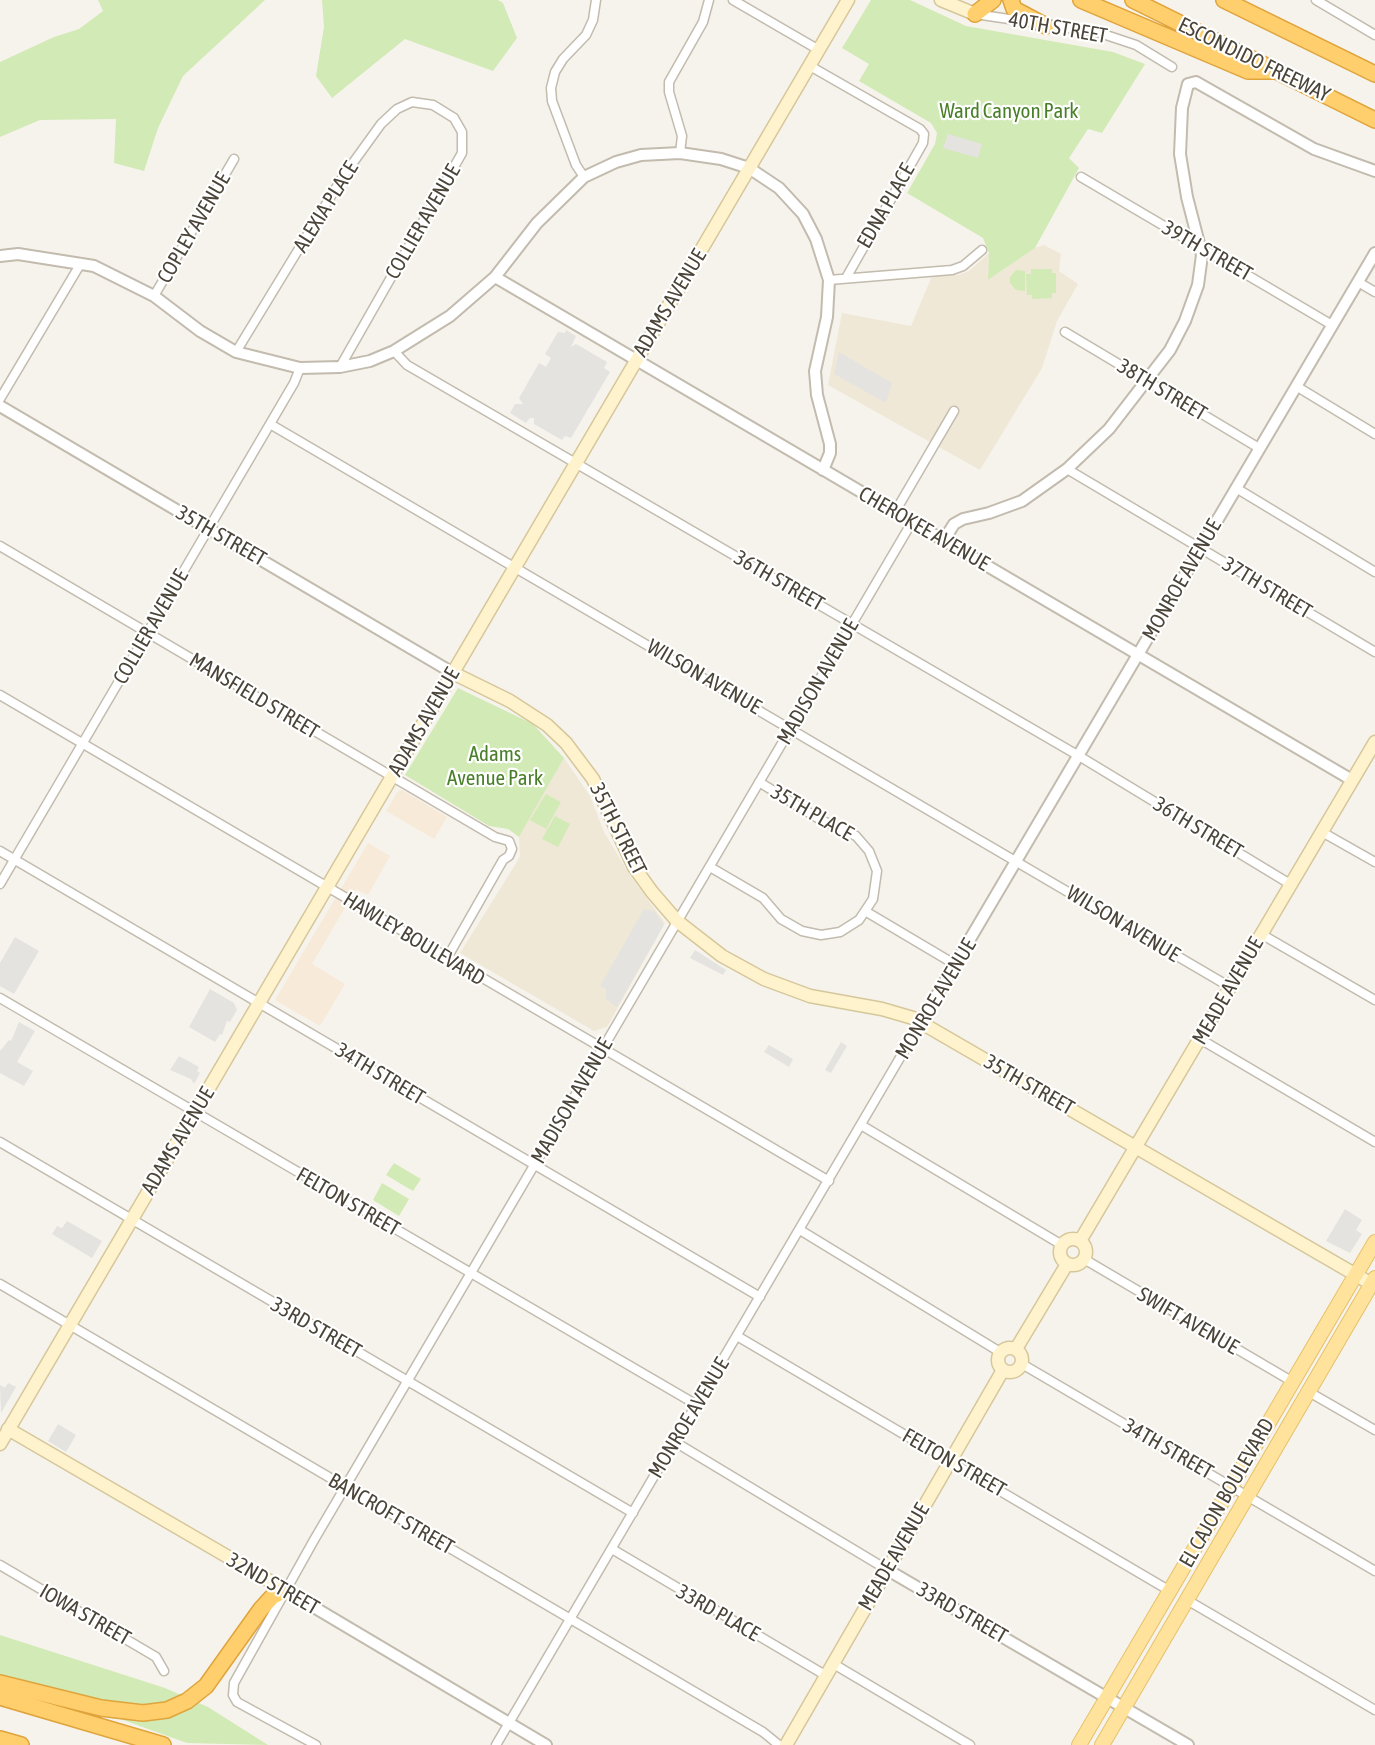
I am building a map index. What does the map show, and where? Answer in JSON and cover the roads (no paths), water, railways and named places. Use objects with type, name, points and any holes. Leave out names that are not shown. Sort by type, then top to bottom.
[{"type":"highway","points":[[977,7],[993,0]]},
{"type":"highway","points":[[1011,0],[1014,9],[1046,26]]},
{"type":"highway","points":[[1081,0],[1248,71],[1279,71]]},
{"type":"highway","name":"ESCONDIDO FREEWAY","points":[[1133,0],[1375,120]]},
{"type":"highway","name":"ESCONDIDO FREEWAY","points":[[1224,0],[1375,74]]},
{"type":"highway","points":[[1239,0],[1256,15]]},
{"type":"highway","points":[[0,1683],[101,1708],[143,1713],[167,1710],[187,1701],[206,1686],[267,1603],[272,1597],[285,1590]]},
{"type":"highway","points":[[0,1697],[163,1745]]},
{"type":"highway","points":[[0,1739],[21,1745]]},
{"type":"main road","name":"ADAMS AVENUE","points":[[0,1444],[4,1427],[70,1326],[848,0]]},
{"type":"main road","name":"40TH STREET","points":[[941,0],[977,7]]},
{"type":"main road","name":"35TH STREET","points":[[453,673],[510,701],[547,725],[566,743],[593,779],[634,867],[677,921],[722,956],[778,985],[819,998],[882,1009],[921,1022],[1355,1275],[1374,1283]]},
{"type":"main road","name":"MEADE AVENUE","points":[[1080,1241],[1375,742]]},
{"type":"main road","points":[[1069,1239],[1080,1241],[1086,1249],[1084,1259],[1079,1264],[1066,1264],[1060,1256],[1062,1245],[1069,1239]]},
{"type":"main road","name":"EL CAJON BOULEVARD","points":[[1079,1745],[1375,1242]]},
{"type":"main road","points":[[1016,1349],[1066,1264]]},
{"type":"main road","name":"EL CAJON BOULEVARD","points":[[1102,1745],[1374,1283]]},
{"type":"main road","points":[[1007,1348],[1016,1349],[1022,1356],[1022,1365],[1012,1372],[1003,1370],[998,1364],[1000,1352],[1007,1348]]},
{"type":"main road","name":"MEADE AVENUE","points":[[786,1745],[1003,1370]]},
{"type":"main road","name":"32ND STREET","points":[[4,1427],[285,1590]]},
{"type":"street","points":[[584,177],[576,165],[552,101],[551,88],[555,72],[563,59],[586,35],[593,20],[596,0]]},
{"type":"street","points":[[680,153],[682,136],[669,92],[669,82],[703,22],[709,0]]},
{"type":"street","points":[[734,0],[819,50]]},
{"type":"street","points":[[1316,0],[1375,35]]},
{"type":"street","name":"40TH STREET","points":[[977,7],[1046,26],[1097,32],[1136,45],[1172,67]]},
{"type":"street","name":"EDNA PLACE","points":[[810,66],[920,129],[924,134],[923,143],[846,278]]},
{"type":"street","points":[[944,540],[954,524],[963,519],[990,513],[1022,501],[1067,469],[1109,429],[1170,350],[1185,321],[1198,285],[1202,255],[1180,154],[1182,108],[1186,87],[1192,81],[1314,149],[1375,171]]},
{"type":"street","name":"ALEXIA PLACE","points":[[236,352],[342,178],[381,124],[398,109],[412,102],[433,105],[442,110]]},
{"type":"street","name":"COLLIER AVENUE","points":[[340,367],[462,153],[462,132],[454,118],[442,110]]},
{"type":"street","points":[[0,255],[18,254],[94,266],[154,296],[200,331],[236,352],[300,368],[340,367],[370,361],[393,351],[450,316],[495,277],[537,223],[584,177],[616,162],[641,155],[680,153],[721,159],[749,168],[779,188],[804,214],[816,239],[829,280],[827,317],[815,371],[819,408],[830,444],[830,453],[822,470]]},
{"type":"street","name":"COPLEY AVENUE","points":[[154,296],[234,159]]},
{"type":"street","name":"39TH STREET","points":[[1081,177],[1332,325]]},
{"type":"street","points":[[829,280],[952,270],[963,266],[982,250]]},
{"type":"street","name":"MONROE AVENUE","points":[[496,1745],[1375,253]]},
{"type":"street","points":[[0,399],[81,263]]},
{"type":"street","name":"CHEROKEE AVENUE","points":[[495,277],[637,358],[822,470],[1352,780]]},
{"type":"street","points":[[1358,282],[1375,292]]},
{"type":"street","name":"38TH STREET","points":[[1065,332],[1259,448]]},
{"type":"street","name":"36TH STREET","points":[[393,351],[407,365],[1079,756],[1290,884]]},
{"type":"street","name":"COLLIER AVENUE","points":[[0,884],[294,383],[300,368]]},
{"type":"street","points":[[1296,386],[1375,434]]},
{"type":"street","name":"35TH STREET","points":[[0,406],[453,673]]},
{"type":"street","points":[[895,512],[954,411]]},
{"type":"street","name":"WILSON AVENUE","points":[[270,424],[1230,987]]},
{"type":"street","name":"37TH STREET","points":[[1067,469],[1375,652]]},
{"type":"street","points":[[1236,488],[1375,572]]},
{"type":"street","name":"MADISON AVENUE","points":[[316,1745],[237,1702],[232,1695],[234,1683],[345,1487],[912,522]]},
{"type":"street","name":"MANSFIELD STREET","points":[[0,546],[495,837],[509,841],[512,849],[509,856],[503,860],[447,958]]},
{"type":"street","name":"HAWLEY BOULEVARD","points":[[0,695],[829,1181]]},
{"type":"street","name":"35TH PLACE","points":[[710,867],[763,898],[781,919],[802,931],[821,935],[840,932],[859,920],[873,899],[878,880],[877,871],[869,851],[856,836],[821,820],[759,782]]},
{"type":"street","points":[[1322,832],[1375,862]]},
{"type":"street","name":"34TH STREET","points":[[0,850],[760,1297]]},
{"type":"street","points":[[865,911],[956,965]]},
{"type":"street","points":[[1261,934],[1375,1000]]},
{"type":"street","name":"FELTON STREET","points":[[0,999],[697,1405]]},
{"type":"street","points":[[1200,1039],[1375,1142]]},
{"type":"street","points":[[861,1125],[1062,1245]]},
{"type":"street","name":"33RD STREET","points":[[0,1142],[633,1513]]},
{"type":"street","points":[[800,1230],[1000,1352]]},
{"type":"street","name":"SWIFT AVENUE","points":[[1084,1259],[1293,1382]]},
{"type":"street","name":"BANCROFT STREET","points":[[0,1284],[763,1732],[779,1745]]},
{"type":"street","name":"FELTON STREET","points":[[737,1336],[1170,1591]]},
{"type":"street","name":"34TH STREET","points":[[1022,1365],[1375,1571]]},
{"type":"street","points":[[1309,1392],[1375,1430]]},
{"type":"street","name":"33RD STREET","points":[[675,1442],[886,1569],[1188,1745]]},
{"type":"street","name":"33RD PLACE","points":[[612,1549],[825,1675]]},
{"type":"street","name":"IOWA STREET","points":[[0,1565],[156,1657],[164,1671]]},
{"type":"street","name":"32ND STREET","points":[[285,1590],[546,1745]]},
{"type":"street","points":[[1187,1600],[1375,1710]]},
{"type":"street","points":[[832,1664],[970,1745]]},
{"type":"park label","name":"Ward Canyon Park","points":[[1009,111]]},
{"type":"park label","name":"Adams Avenue Park","points":[[495,766]]}]
